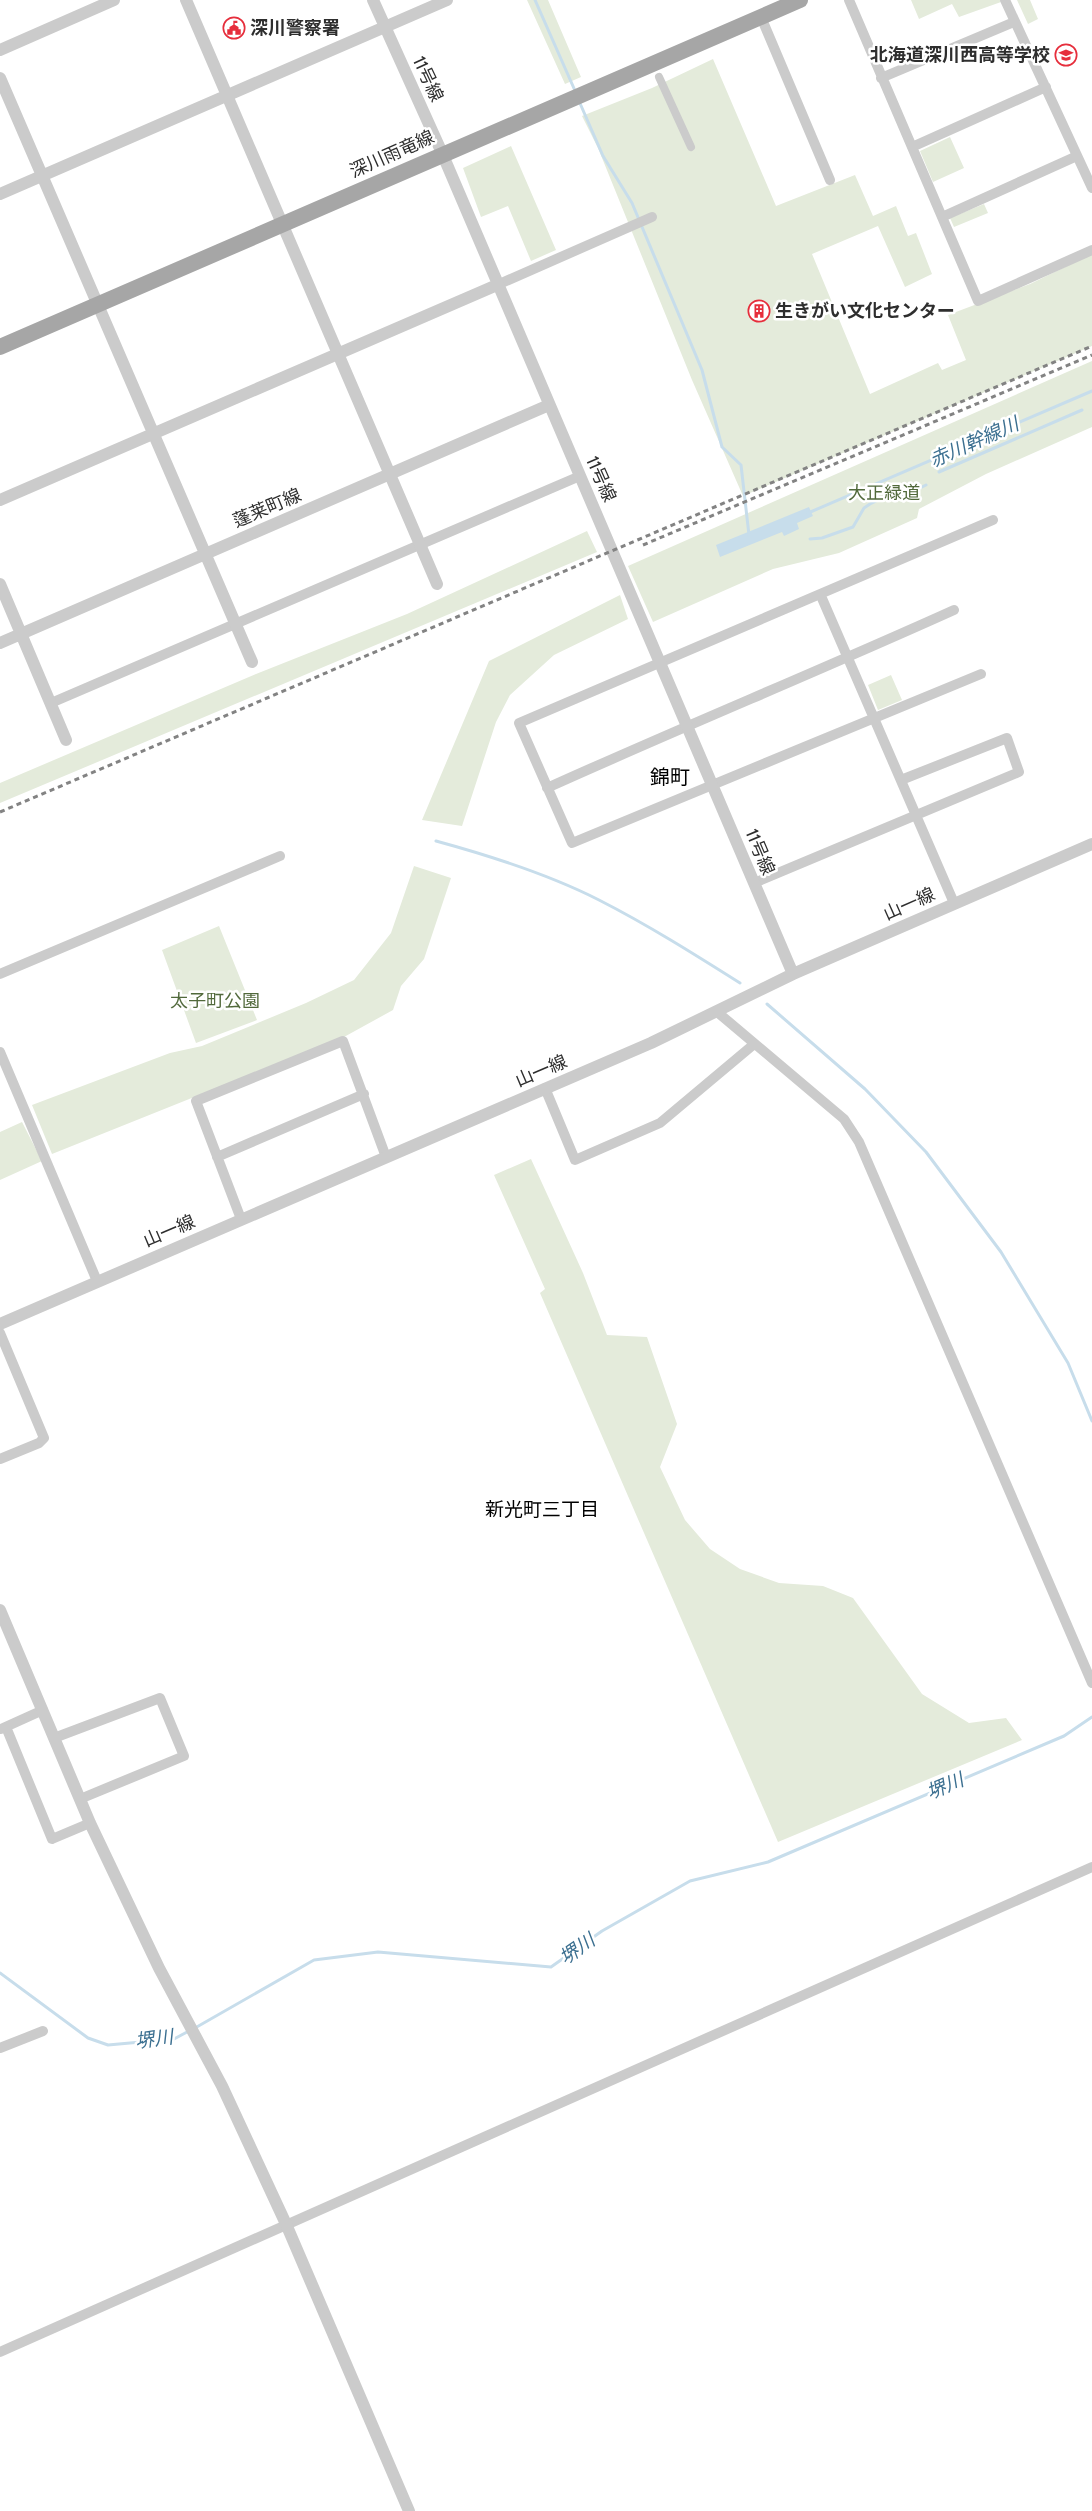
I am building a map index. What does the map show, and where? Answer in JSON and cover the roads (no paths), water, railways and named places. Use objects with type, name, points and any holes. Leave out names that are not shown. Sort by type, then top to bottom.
[{"type":"main road","name":"深川雨竜線","points":[[0,347],[442,153],[800,0]]},
{"type":"street","points":[[0,50],[114,0]]},
{"type":"street","points":[[186,0],[437,584]]},
{"type":"street","name":"11号線","points":[[373,0],[442,153],[793,974]]},
{"type":"street","points":[[0,194],[447,0]]},
{"type":"street","points":[[849,0],[978,301],[1092,250]]},
{"type":"street","points":[[1005,0],[1092,188]]},
{"type":"street","points":[[761,17],[830,180]]},
{"type":"street","points":[[881,78],[1014,22]]},
{"type":"street","points":[[659,77],[691,148]]},
{"type":"street","points":[[0,78],[252,662]]},
{"type":"street","points":[[912,147],[1046,87]]},
{"type":"street","points":[[942,217],[1077,156]]},
{"type":"street","points":[[0,500],[652,217]]},
{"type":"street","name":"蓬莱町線","points":[[0,644],[549,405]]},
{"type":"street","points":[[51,703],[580,476]]},
{"type":"street","points":[[981,674],[572,843],[519,723],[821,596],[993,520]]},
{"type":"street","points":[[0,584],[66,740]]},
{"type":"street","points":[[821,596],[954,903]]},
{"type":"street","points":[[547,788],[687,725],[849,657],[954,610]]},
{"type":"street","points":[[754,884],[915,814],[1019,772],[1008,738],[901,780]]},
{"type":"street","name":"山一線","points":[[0,1324],[651,1043],[793,974],[1092,844]]},
{"type":"street","points":[[0,974],[280,856]]},
{"type":"street","points":[[716,1011],[753,1045],[844,1119],[859,1142],[1092,1684]]},
{"type":"street","points":[[241,1219],[196,1101],[343,1041],[386,1157]]},
{"type":"street","points":[[545,1088],[575,1160],[660,1123],[753,1045]]},
{"type":"street","points":[[0,1052],[96,1282]]},
{"type":"street","points":[[217,1157],[364,1094]]},
{"type":"street","points":[[0,1333],[44,1438],[39,1443],[0,1459]]},
{"type":"street","points":[[0,1610],[3,1627],[43,1710],[90,1823],[159,1968],[222,2086],[286,2224],[410,2511]]},
{"type":"street","points":[[54,1738],[160,1698],[184,1756],[80,1798]]},
{"type":"street","points":[[43,1710],[3,1728],[52,1839],[90,1823]]},
{"type":"street","points":[[0,2352],[1092,1867]]},
{"type":"street","points":[[0,2048],[43,2031]]},
{"type":"water","points":[[809,507],[813,516],[797,523],[799,529],[784,536],[782,532],[720,557],[716,545]]},
{"type":"waterway","points":[[535,0],[576,93]]},
{"type":"waterway","points":[[579,101],[603,156],[632,203],[702,370],[722,447],[741,465],[749,535]]},
{"type":"waterway","name":"赤川幹線川","points":[[808,513],[1092,391]]},
{"type":"waterway","points":[[939,472],[1082,410]]},
{"type":"waterway","points":[[810,539],[822,538],[853,527],[864,508],[870,504],[888,495],[908,494],[926,485]]},
{"type":"waterway","points":[[436,841],[519,866],[580,891],[653,930],[740,983]]},
{"type":"waterway","points":[[767,1004],[865,1089],[926,1152],[1001,1252],[1068,1363],[1092,1421]]},
{"type":"waterway","name":"堺川","points":[[195,2028],[314,1960],[378,1952],[551,1967],[602,1931],[690,1881],[768,1862],[1064,1736],[1092,1717]]},
{"type":"waterway","name":"堺川","points":[[0,1973],[88,2038],[108,2045],[174,2039],[189,2031]]},
{"type":"railway","points":[[0,812],[1092,346]]},
{"type":"railway","points":[[643,545],[1092,355]]},
{"type":"place","name":"深川警察署","points":[[234,28]]},
{"type":"place","name":"北海道深川西高等学校","points":[[1066,55]]},
{"type":"place","name":"生きがい文化センター","points":[[759,311]]},
{"type":"district","name":"錦町","points":[[670,777]]},
{"type":"district","name":"新光町三丁目","points":[[542,1509]]},
{"type":"park label","name":"大正緑道","points":[[884,493]]},
{"type":"park label","name":"太子町公園","points":[[215,1001]]}]
